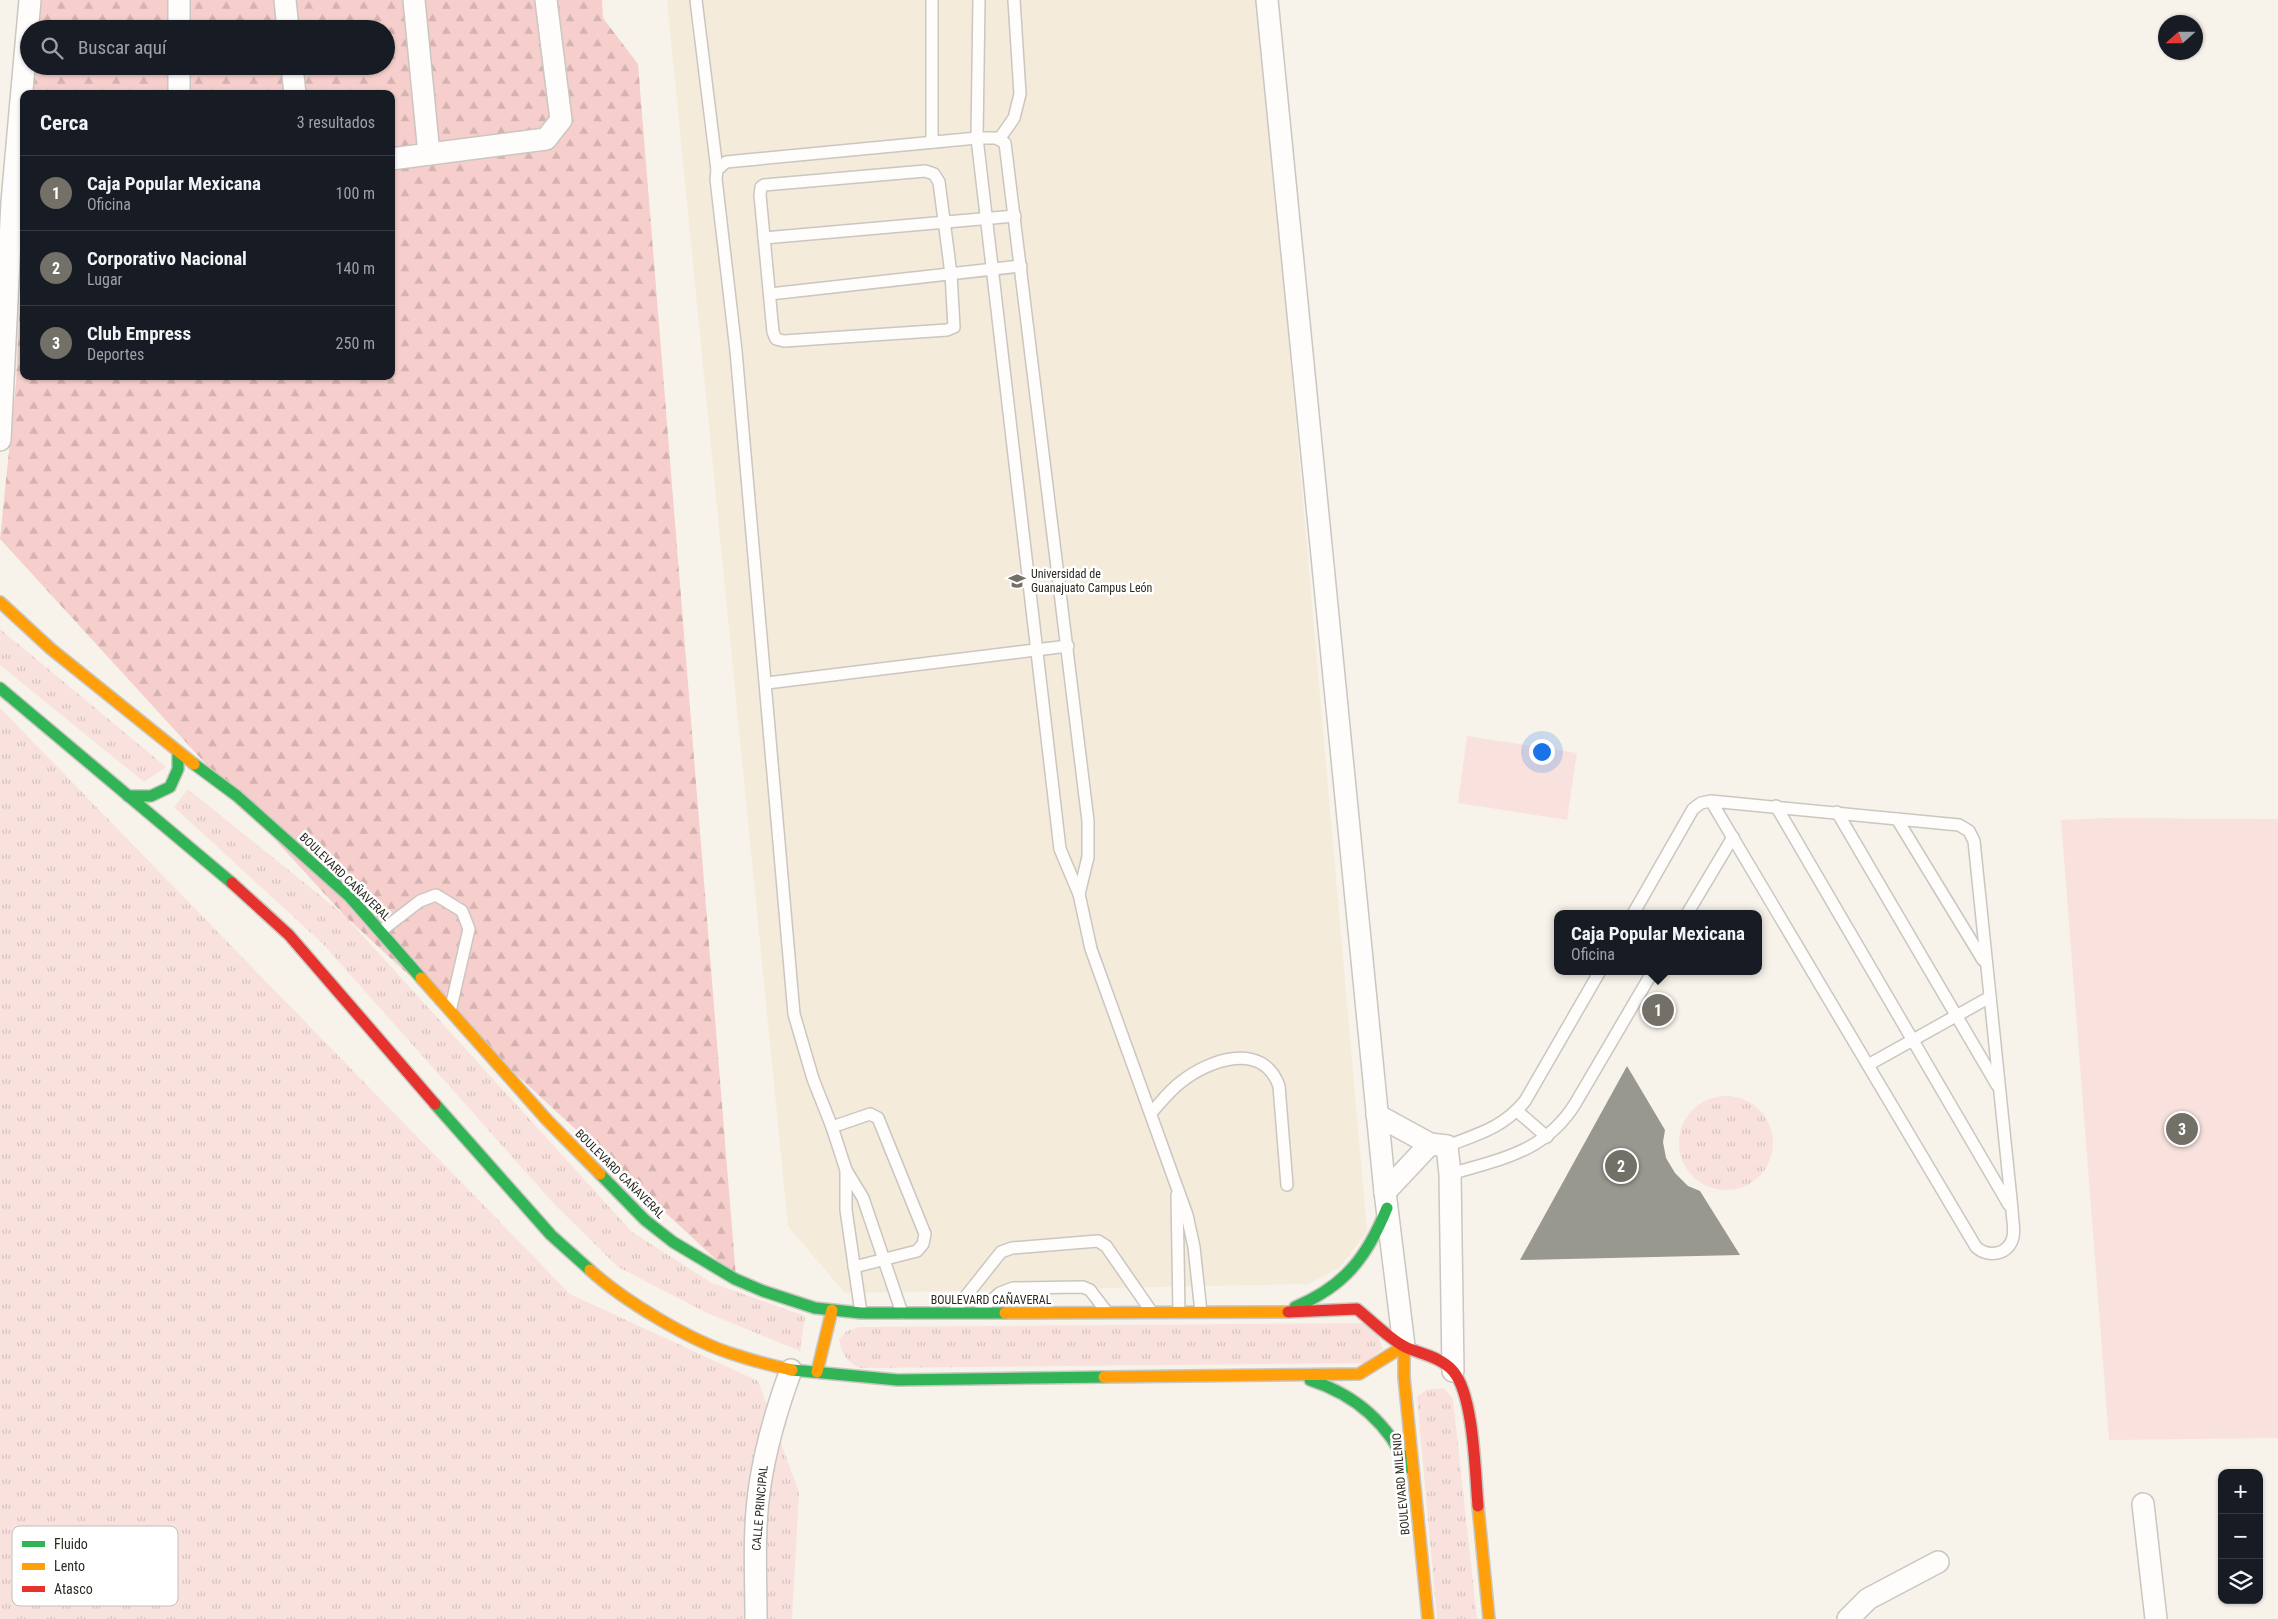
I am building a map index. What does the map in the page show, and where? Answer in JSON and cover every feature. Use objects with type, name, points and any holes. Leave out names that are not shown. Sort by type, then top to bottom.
[{"type":"street","points":[[28,20],[30,0]]},
{"type":"street","points":[[179,0],[179,20]]},
{"type":"street","points":[[285,0],[287,20]]},
{"type":"street","points":[[414,0],[429,154]]},
{"type":"street","points":[[395,158],[546,139],[555,130],[561,120],[546,0]]},
{"type":"street","points":[[0,688],[260,906],[289,935],[507,1187],[551,1235],[594,1274],[641,1308],[686,1333],[734,1355],[791,1370],[898,1380],[1359,1374],[1404,1346],[1377,1115],[1267,0]]},
{"type":"street","points":[[22,90],[23,75]]},
{"type":"street","points":[[179,75],[180,90]]},
{"type":"street","points":[[293,75],[295,90]]},
{"type":"street","points":[[0,440],[12,202],[20,112]]},
{"type":"street","name":"BOULEVARD CAÑAVERAL","points":[[0,602],[51,649],[178,752],[237,796],[350,897],[547,1120],[607,1183],[645,1220],[673,1242],[735,1279],[763,1291],[815,1308],[861,1313],[1281,1312],[1357,1309],[1404,1346],[1433,1358],[1453,1371]]},
{"type":"street","points":[[128,796],[151,796],[170,787],[178,769],[178,752]]},
{"type":"street","points":[[1377,1115],[1439,1145],[1450,1174],[1453,1371],[1463,1393],[1469,1416],[1489,1619]]},
{"type":"street","points":[[1281,1312],[1311,1301],[1337,1284],[1359,1263],[1376,1237],[1386,1200],[1439,1145]]},
{"type":"street","points":[[817,1372],[832,1310]]},
{"type":"street","name":"BOULEVARD MILENIO","points":[[1404,1346],[1428,1619]]},
{"type":"street","name":"CALLE PRINCIPAL","points":[[756,1619],[756,1523],[760,1487],[772,1423],[791,1370]]},
{"type":"street","points":[[1291,1376],[1329,1387],[1346,1395],[1370,1412],[1390,1434],[1405,1459],[1415,1486]]},
{"type":"street","points":[[2143,1504],[2156,1619]]},
{"type":"street","points":[[1848,1619],[1868,1599],[1938,1562]]},
{"type":"lane","points":[[696,0],[717,170],[767,683],[787,950],[794,1014],[807,1064],[832,1127],[846,1170],[863,1198],[902,1314]]},
{"type":"lane","points":[[932,0],[932,142]]},
{"type":"lane","points":[[979,0],[976,138],[1060,849],[1079,894],[1091,949],[1152,1113],[1191,1230],[1201,1312]]},
{"type":"lane","points":[[1000,138],[1014,118],[1020,94],[1014,0]]},
{"type":"lane","points":[[717,170],[722,164],[731,160],[976,138],[1000,138]]},
{"type":"lane","points":[[1000,138],[1006,148],[1015,216],[1088,821],[1088,857],[1079,894]]},
{"type":"lane","points":[[930,172],[940,182],[945,222],[955,324],[947,330],[779,341],[773,332],[760,195],[764,185],[930,172]]},
{"type":"lane","points":[[764,238],[1015,216]]},
{"type":"lane","points":[[770,294],[1021,266]]},
{"type":"lane","points":[[767,683],[1068,646]]},
{"type":"lane","points":[[1635,910],[1693,809],[1700,803],[1711,801],[1776,806],[1965,827],[1972,835],[1990,997],[2012,1209],[2013,1236],[2010,1244],[2000,1253],[1993,1254],[1980,1251],[1711,801]]},
{"type":"lane","points":[[1776,806],[2012,1209]]},
{"type":"lane","points":[[1837,812],[1999,1088]]},
{"type":"lane","points":[[1897,818],[1985,964]]},
{"type":"lane","points":[[1689,910],[1733,837]]},
{"type":"lane","points":[[381,931],[420,901],[436,895],[462,911],[469,929],[450,1009]]},
{"type":"lane","points":[[1439,1145],[1492,1128],[1508,1119],[1516,1111],[1524,1101],[1598,975]]},
{"type":"lane","points":[[1450,1174],[1520,1151],[1547,1137],[1568,1116],[1652,975]]},
{"type":"lane","points":[[1868,1064],[1990,997]]},
{"type":"lane","points":[[1152,1113],[1174,1088],[1195,1073],[1236,1058],[1261,1061],[1275,1075],[1279,1086],[1287,1185]]},
{"type":"lane","points":[[1516,1111],[1547,1137]]},
{"type":"lane","points":[[832,1127],[870,1114],[878,1118],[925,1234],[923,1244],[917,1250],[854,1267]]},
{"type":"lane","points":[[846,1170],[846,1210],[861,1313]]},
{"type":"lane","points":[[1177,1191],[1176,1228],[1179,1312]]},
{"type":"lane","points":[[952,1314],[1001,1252],[1012,1248],[1098,1241],[1106,1246],[1152,1313]]},
{"type":"lane","points":[[976,1314],[1000,1293],[1022,1287],[1083,1287],[1090,1290],[1107,1313]]},
{"type":"shaded area","name":"Universidad de Guanajuato Campus León","points":[[667,0],[1259,0],[1367,1232],[1339,1268],[1308,1284],[845,1293],[788,1226]]},
{"type":"green space","points":[[33,0],[602,0],[603,18],[638,64],[736,1278],[344,915],[0,539],[16,382],[20,298],[20,380],[395,380],[395,90],[29,90],[30,75],[395,75],[395,20],[32,20]]},
{"type":"green space","points":[[0,629],[166,767],[144,782],[0,665]]},
{"type":"green space","points":[[0,708],[570,1294],[758,1381],[799,1492],[792,1619],[0,1619]]},
{"type":"green space","points":[[1467,736],[1577,753],[1567,820],[1458,803]]},
{"type":"green space","points":[[188,789],[344,915],[632,1232],[712,1283],[805,1316],[800,1351],[707,1313],[618,1267],[554,1204],[323,944],[174,807]]},
{"type":"green space","points":[[2108,818],[2278,819],[2278,1438],[2109,1440],[2061,820]]},
{"type":"green space","points":[[1726,1096],[1744,1100],[1759,1110],[1769,1125],[1773,1143],[1769,1161],[1759,1176],[1744,1186],[1726,1190],[1708,1186],[1693,1176],[1683,1161],[1679,1143],[1683,1125],[1693,1110],[1708,1100]]},
{"type":"green space","points":[[1365,1323],[1374,1326],[1383,1349],[1365,1363],[861,1368],[846,1357],[839,1339],[847,1331],[859,1327]]},
{"type":"green space","points":[[1444,1388],[1453,1399],[1477,1619],[1437,1619],[1417,1397],[1426,1390]]},
{"type":"building","points":[[1627,1066],[1665,1130],[1663,1142],[1666,1158],[1675,1173],[1688,1186],[1700,1191],[1740,1255],[1520,1260]]},
{"type":"traffic: fast","points":[[0,688],[232,883]]},
{"type":"traffic: fast","points":[[128,796],[151,796],[170,787],[178,769],[178,752]]},
{"type":"traffic: fast","points":[[194,764],[237,796],[350,897],[421,978]]},
{"type":"traffic: fast","points":[[435,1104],[551,1235],[590,1270]]},
{"type":"traffic: fast","points":[[600,1174],[645,1220],[673,1242],[735,1279],[763,1291],[815,1308],[861,1313],[1005,1313]]},
{"type":"traffic: fast","points":[[1295,1307],[1328,1290],[1352,1268],[1371,1241],[1387,1208]]},
{"type":"traffic: fast","points":[[792,1370],[898,1380],[1104,1377]]},
{"type":"traffic: fast","points":[[1310,1380],[1342,1394],[1369,1413],[1391,1438],[1408,1468]]},
{"type":"traffic: slow","points":[[0,602],[51,649],[194,764]]},
{"type":"traffic: slow","points":[[421,978],[547,1120],[600,1174]]},
{"type":"traffic: slow","points":[[590,1270],[621,1295],[679,1331],[699,1341],[743,1357],[792,1370]]},
{"type":"traffic: slow","points":[[817,1372],[832,1310]]},
{"type":"traffic: slow","points":[[1005,1313],[1288,1312]]},
{"type":"traffic: slow","points":[[1104,1377],[1359,1374],[1404,1346]]},
{"type":"traffic: slow","points":[[1404,1346],[1404,1377],[1428,1619]]},
{"type":"traffic: slow","points":[[1478,1506],[1489,1619]]},
{"type":"traffic: jam","points":[[232,883],[289,935],[435,1104]]},
{"type":"traffic: jam","points":[[1288,1312],[1357,1309],[1386,1334],[1405,1347],[1437,1359],[1453,1371],[1460,1382],[1469,1416],[1478,1506]]},
{"type":"place","name":"Universidad de Guanajuato Campus León","points":[[1017,581]]},
{"type":"place","name":"Caja Popular Mexicana","points":[[1658,1010]]},
{"type":"place","name":"Club Empress","points":[[2182,1129]]},
{"type":"place","name":"Corporativo Nacional","points":[[1621,1166]]}]
